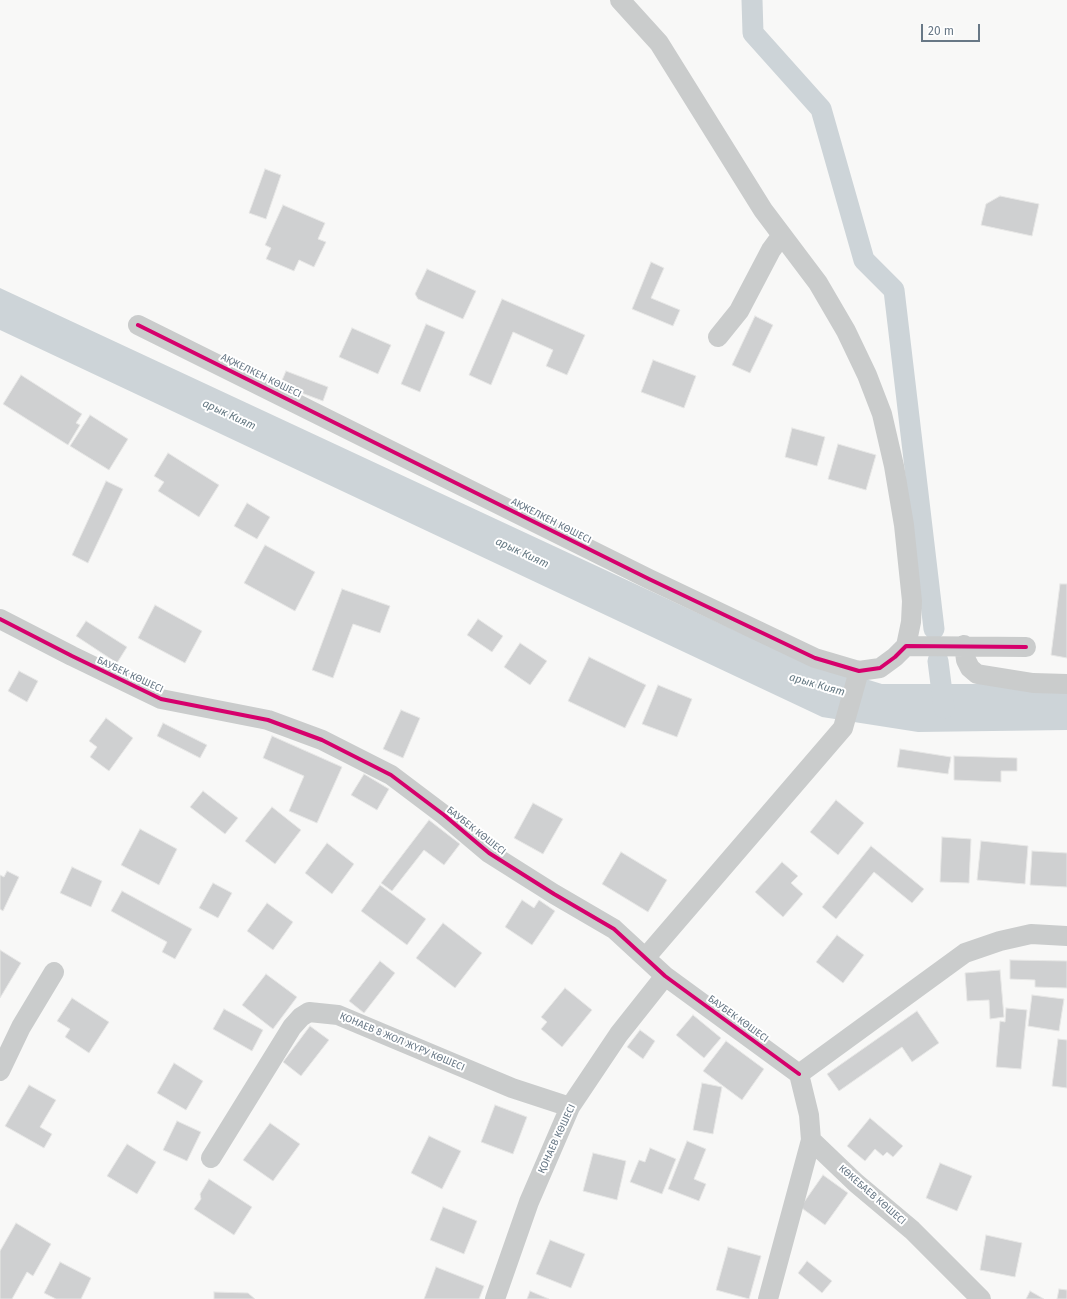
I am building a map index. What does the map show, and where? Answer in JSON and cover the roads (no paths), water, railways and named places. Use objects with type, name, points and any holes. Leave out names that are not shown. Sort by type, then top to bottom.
[{"type":"street","points":[[620,0],[659,43],[763,210],[818,283],[846,331],[867,375],[882,414],[894,466],[904,525],[912,601],[911,622],[906,646],[964,645],[1026,647]]},
{"type":"street","points":[[718,337],[739,311],[771,250],[782,235]]},
{"type":"street","name":"АҚЖЕЛКЕН КӨШЕСІ","points":[[138,325],[649,579],[815,658],[859,672],[880,668],[895,657],[906,646]]},
{"type":"street","name":"БАУБЕК КӨШЕСІ","points":[[0,618],[72,656],[161,699],[268,720],[322,740],[391,775],[489,853],[554,894],[614,929],[665,976],[799,1074]]},
{"type":"street","points":[[964,645],[966,660],[970,668],[977,674],[1032,683],[1067,684]]},
{"type":"street","points":[[646,957],[843,728],[859,672]]},
{"type":"street","points":[[768,1299],[811,1140],[809,1115],[799,1074],[965,952],[1000,941],[1031,934],[1067,936]]},
{"type":"street","points":[[0,1071],[21,1027],[54,972]]},
{"type":"street","name":"ҚОНАЕВ КӨШЕСІ","points":[[495,1299],[529,1202],[570,1107],[618,1034],[665,976]]},
{"type":"street","name":"ҚОНАЕВ 8 ЖОЛ ЖҮРУ КӨШЕСІ","points":[[211,1158],[292,1027],[301,1017],[309,1012],[338,1015],[512,1088],[570,1107]]},
{"type":"street","name":"КӨКЕБАЕВ КӨШЕСІ","points":[[811,1140],[856,1183],[912,1230],[981,1299]]},
{"type":"water","name":"арык Кият","points":[[0,288],[790,656],[882,684],[987,684],[1067,688],[1067,730],[918,732],[822,717],[0,330]]},
{"type":"waterway","points":[[752,0],[753,33],[821,109],[864,260],[894,290],[934,629]]},
{"type":"waterway","points":[[938,661],[944,708]]}]
